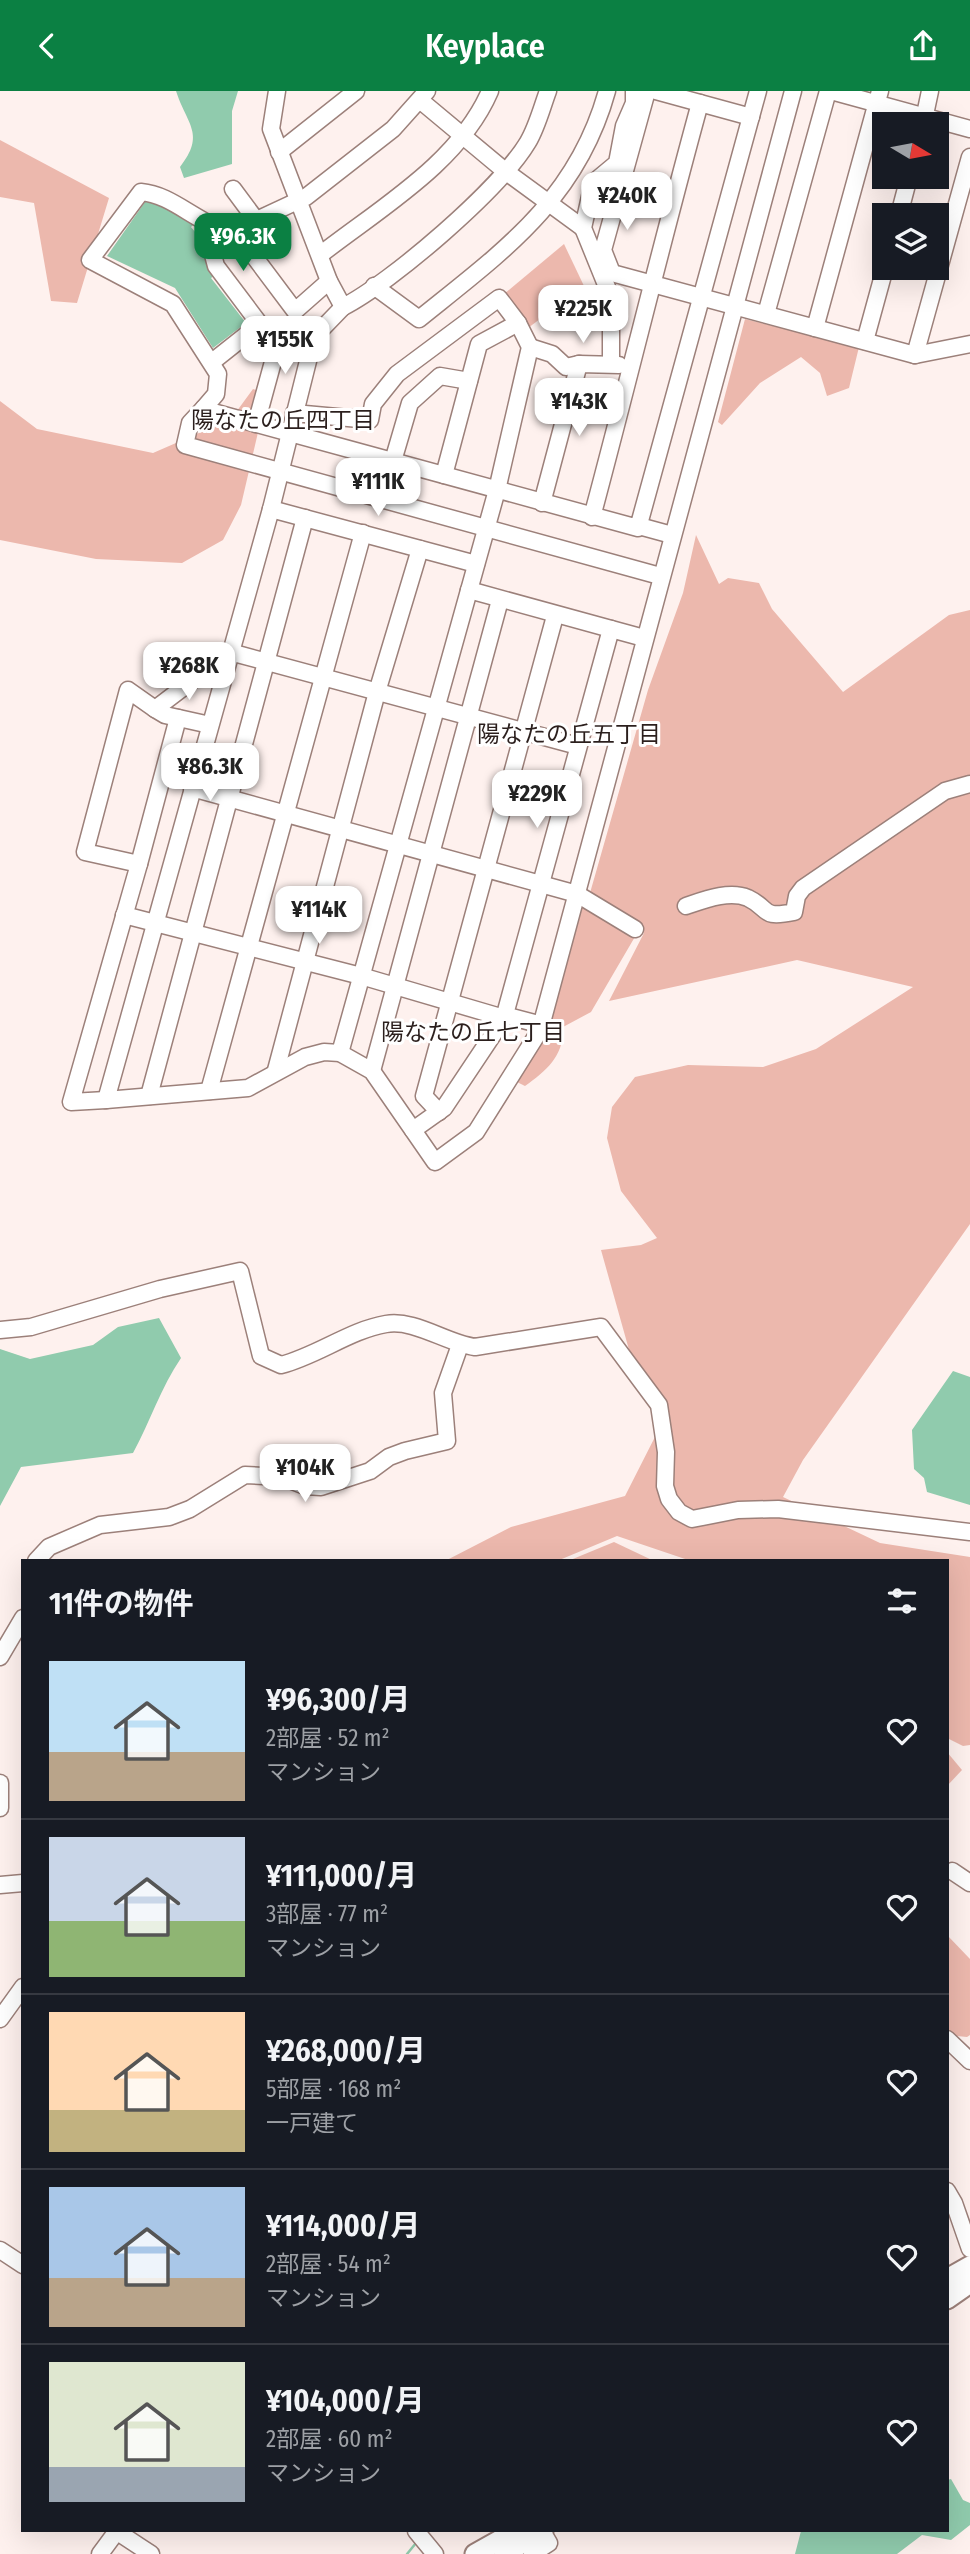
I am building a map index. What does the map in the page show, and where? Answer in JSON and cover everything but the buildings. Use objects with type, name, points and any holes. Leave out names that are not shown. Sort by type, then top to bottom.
[{"type":"main road","points":[[949,2290],[970,2266]]},
{"type":"main road","points":[[949,2291],[970,2283]]},
{"type":"main road","points":[[475,2554],[514,2532]]},
{"type":"main road","points":[[504,2554],[541,2532]]},
{"type":"street","points":[[277,91],[271,129],[330,281],[343,307]]},
{"type":"street","points":[[279,152],[356,91]]},
{"type":"street","points":[[320,255],[443,159],[463,134],[490,91]]},
{"type":"street","points":[[106,1100],[271,509],[314,337],[343,307],[445,231],[505,171],[528,142],[548,91]]},
{"type":"street","points":[[374,286],[419,319],[512,244],[551,204],[583,150],[602,109],[607,91]]},
{"type":"street","points":[[583,227],[593,183],[617,163],[624,126],[634,103],[634,91]]},
{"type":"street","points":[[647,91],[603,250],[612,273],[915,355],[970,344]]},
{"type":"street","points":[[656,91],[751,117]]},
{"type":"street","points":[[639,526],[758,91]]},
{"type":"street","points":[[178,718],[71,1102],[248,1087],[305,1057],[324,1052],[340,1053],[372,1072],[435,1162],[477,1132],[542,1025],[733,304],[793,91]]},
{"type":"street","points":[[766,314],[830,91],[879,97],[908,112]]},
{"type":"street","points":[[926,112],[930,91]]},
{"type":"street","points":[[330,281],[295,310],[244,243],[248,224],[306,197],[393,129],[424,96],[505,171],[583,227],[611,297],[611,363]]},
{"type":"street","points":[[815,328],[879,97]]},
{"type":"street","points":[[592,517],[632,367],[650,282],[700,103]]},
{"type":"street","points":[[949,125],[970,129]]},
{"type":"street","points":[[915,355],[970,157]]},
{"type":"street","points":[[233,189],[257,220]]},
{"type":"street","points":[[310,355],[277,348],[216,266],[204,221],[169,202],[160,194],[141,192],[90,260],[173,304],[212,362],[219,384],[216,394],[190,423],[185,445],[660,576]]},
{"type":"street","points":[[865,341],[882,280]]},
{"type":"street","points":[[294,413],[370,420],[373,404],[397,374],[499,298],[518,323],[530,347],[497,490],[340,1053]]},
{"type":"street","points":[[444,475],[479,344],[518,323]]},
{"type":"street","points":[[212,362],[260,324]]},
{"type":"street","points":[[530,347],[552,354],[566,367],[611,363],[632,367]]},
{"type":"street","points":[[256,425],[277,348]]},
{"type":"street","points":[[542,503],[579,364]]},
{"type":"street","points":[[393,461],[410,403],[440,376],[469,381]]},
{"type":"street","points":[[204,408],[256,425],[592,517],[672,535]]},
{"type":"street","points":[[271,509],[476,564]]},
{"type":"street","points":[[149,1096],[191,931],[231,799],[305,518]]},
{"type":"street","points":[[209,1091],[363,533]]},
{"type":"street","points":[[276,1070],[377,692],[420,548]]},
{"type":"street","points":[[469,590],[555,616],[644,638]]},
{"type":"street","points":[[372,1072],[500,600]]},
{"type":"street","points":[[439,1112],[424,1096],[555,616]]},
{"type":"street","points":[[413,1130],[439,1112],[504,1016],[611,629]]},
{"type":"street","points":[[230,652],[578,746]]},
{"type":"street","points":[[155,709],[230,652]]},
{"type":"street","points":[[139,864],[85,852],[128,689],[155,709],[178,718],[210,725]]},
{"type":"street","points":[[686,906],[714,897],[747,898],[764,912],[778,915],[794,912],[797,896],[803,888],[945,791],[970,784]]},
{"type":"street","points":[[192,788],[577,894],[635,929]]},
{"type":"street","points":[[124,915],[542,1025]]},
{"type":"street","points":[[0,1330],[31,1327],[160,1289],[240,1271],[261,1356],[281,1365],[387,1324],[408,1325],[460,1345],[484,1346],[513,1339],[601,1327],[659,1405],[666,1452],[665,1486],[669,1499],[679,1512],[692,1518],[738,1510],[778,1509],[970,1532]]},
{"type":"street","points":[[38,1559],[49,1547],[100,1525],[146,1521],[190,1509],[245,1475],[282,1477],[306,1486],[321,1487],[370,1471],[389,1457],[405,1451],[447,1441],[443,1393],[460,1345]]},
{"type":"street","points":[[0,1657],[21,1621]]},
{"type":"street","points":[[0,1783],[0,1808]]},
{"type":"street","points":[[952,1871],[970,1883]]},
{"type":"street","points":[[0,1885],[21,1883]]},
{"type":"street","points":[[0,2019],[21,1990]]},
{"type":"street","points":[[949,2041],[970,2061]]},
{"type":"street","points":[[949,2195],[970,2249]]},
{"type":"street","points":[[0,2250],[21,2264]]},
{"type":"street","points":[[100,2554],[115,2532]]},
{"type":"street","points":[[118,2532],[151,2554]]},
{"type":"street","points":[[418,2532],[435,2554]]},
{"type":"street","points":[[532,2554],[549,2543],[544,2532]]},
{"type":"shaded area","points":[[176,91],[238,91],[232,111],[232,164],[184,178],[180,167],[188,156],[193,137]]},
{"type":"shaded area","points":[[0,140],[109,198],[77,303],[51,301],[34,203],[0,197]]},
{"type":"shaded area","points":[[145,202],[158,203],[194,224],[191,227],[196,233],[202,230],[217,274],[211,278],[246,323],[213,348],[175,288],[107,256]]},
{"type":"shaded area","points":[[564,244],[584,286],[528,328],[504,294]]},
{"type":"shaded area","points":[[745,319],[859,347],[849,388],[827,396],[820,373],[801,357],[760,383],[722,425],[718,422]]},
{"type":"shaded area","points":[[253,389],[267,394],[241,505],[223,540],[182,563],[96,559],[0,540],[0,401],[37,429],[153,453],[231,419]]},
{"type":"shaded area","points":[[696,535],[719,584],[728,578],[759,583],[772,609],[843,692],[949,615],[970,610],[970,1224],[803,1460],[783,1497],[880,1543],[970,1557],[970,1745],[963,1746],[949,1739],[949,1559],[685,1559],[617,1536],[562,1559],[449,1559],[511,1527],[625,1496],[659,1429],[633,1364],[601,1250],[641,1245],[657,1238],[621,1191],[607,1138],[612,1107],[635,1077],[688,1065],[763,1067],[816,1049],[913,987],[797,960],[609,1001],[644,933],[590,893],[648,690],[683,593]]},
{"type":"shaded area","points":[[585,903],[636,935],[591,1012],[563,1027],[561,1046],[553,1061],[525,1086],[515,1081],[579,905]]},
{"type":"shaded area","points":[[159,1318],[181,1358],[167,1381],[133,1453],[21,1467],[0,1506],[0,1349],[30,1359],[93,1345],[118,1327]]},
{"type":"shaded area","points":[[953,1371],[970,1377],[970,1505],[927,1492],[924,1478],[914,1469],[912,1430]]},
{"type":"shaded area","points":[[614,1542],[650,1559],[573,1559]]},
{"type":"shaded area","points":[[949,1754],[962,1770],[949,1784]]},
{"type":"shaded area","points":[[949,1937],[970,1959],[970,2035],[949,2035]]},
{"type":"shaded area","points":[[949,2480],[963,2500],[970,2503],[970,2525],[951,2540],[922,2535],[897,2554],[795,2554],[801,2532],[949,2532]]},
{"type":"waterway","points":[[407,2554],[416,2543]]},
{"type":"district","name":"陽なたの丘四丁目","points":[[283,420]]},
{"type":"district","name":"陽なたの丘五丁目","points":[[569,734]]},
{"type":"district","name":"陽なたの丘七丁目","points":[[473,1032]]}]
